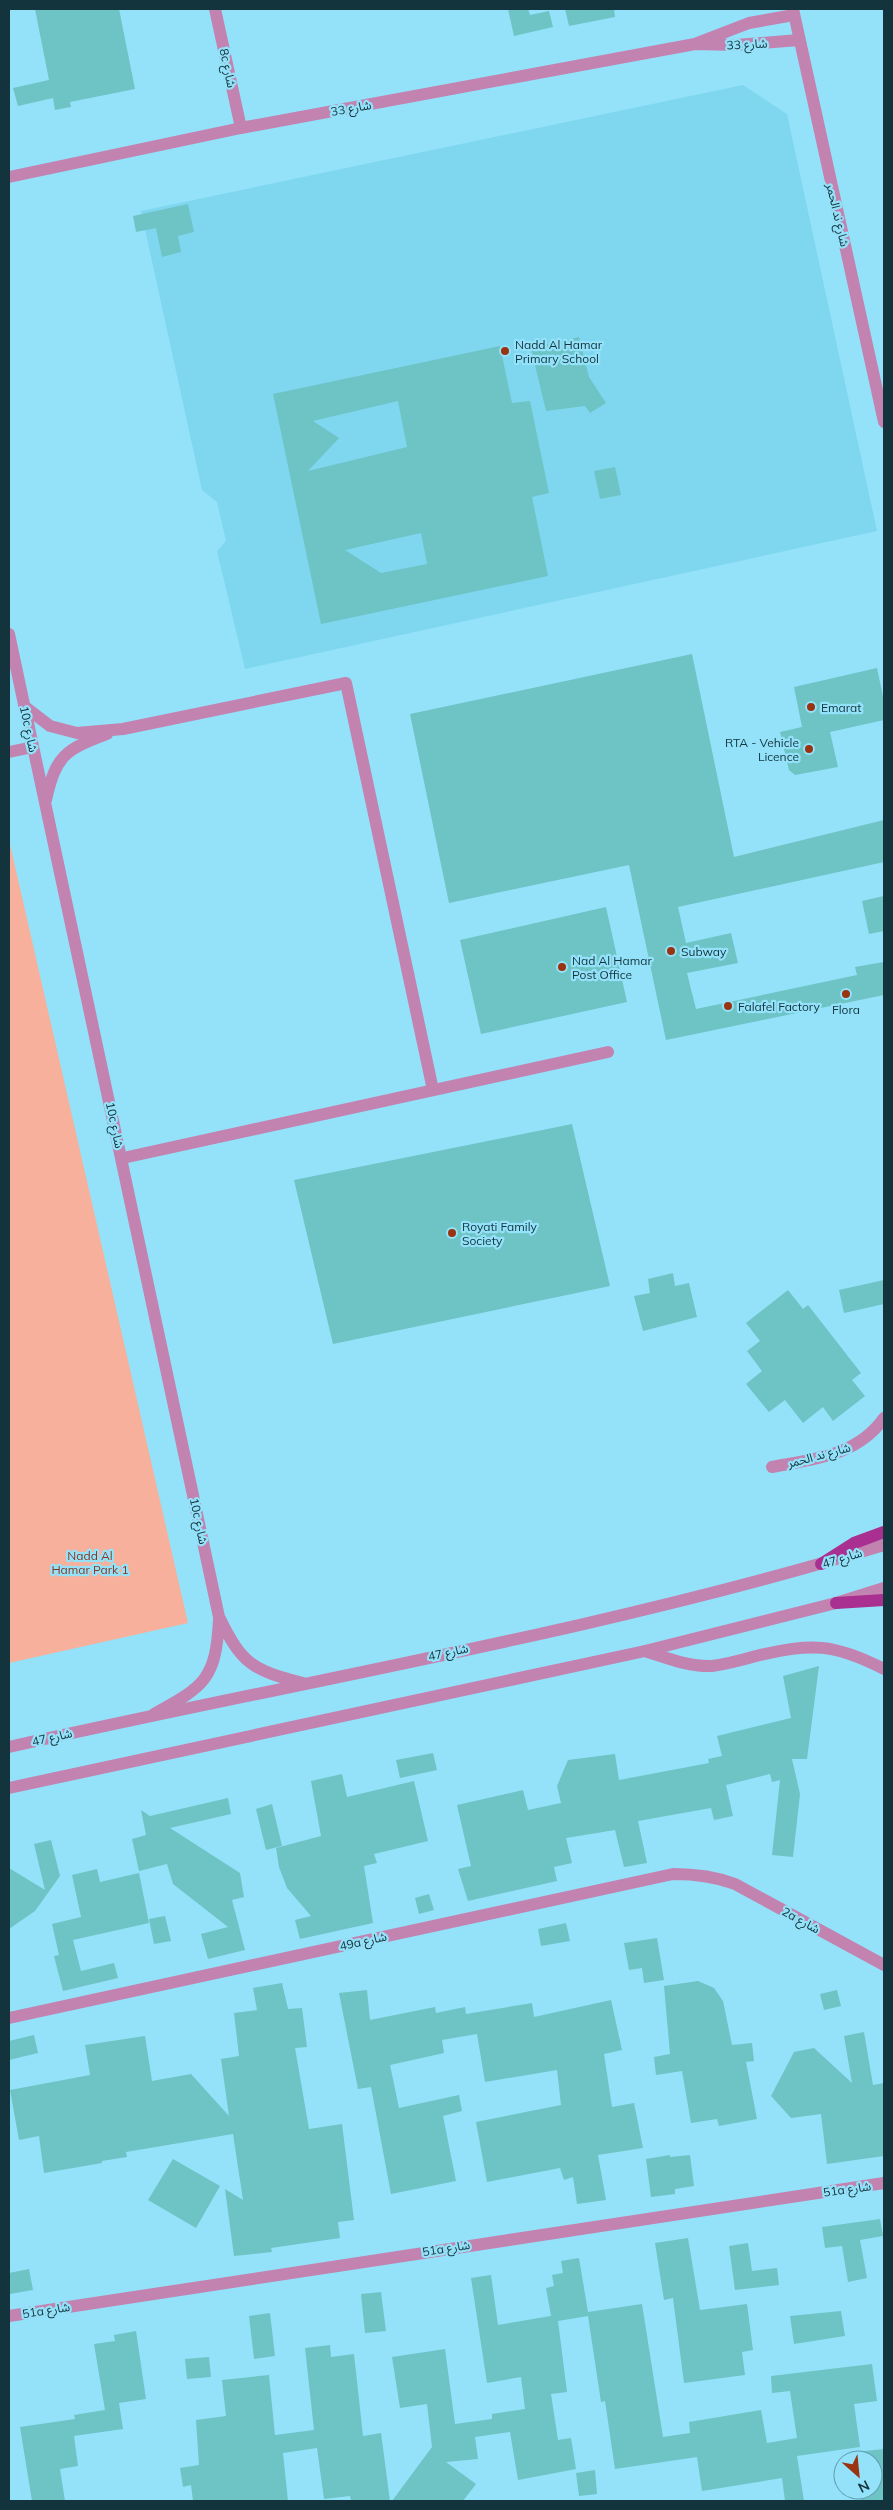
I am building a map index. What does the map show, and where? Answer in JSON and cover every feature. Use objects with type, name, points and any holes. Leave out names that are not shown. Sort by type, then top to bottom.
[{"type":"main road","points":[[821,1564],[854,1543],[884,1532]]},
{"type":"main road","points":[[836,1603],[884,1600]]},
{"type":"street","name":"8c شارع","points":[[215,9],[241,128]]},
{"type":"street","name":"شارع 33","points":[[695,44],[742,25],[794,12]]},
{"type":"street","name":"شارع ند الحمر","points":[[794,12],[884,422]]},
{"type":"street","name":"شارع 33","points":[[9,178],[241,128],[695,44],[750,45],[799,40]]},
{"type":"street","name":"10c شارع","points":[[9,634],[44,805],[123,1158],[219,1617],[236,1650],[248,1662],[262,1671],[302,1683]]},
{"type":"street","points":[[24,706],[50,726],[63,731],[77,733],[123,728],[346,682],[434,1090]]},
{"type":"street","points":[[44,805],[54,770],[62,757],[74,748],[123,728]]},
{"type":"street","points":[[9,752],[33,747]]},
{"type":"street","points":[[123,1158],[608,1052]]},
{"type":"street","name":"شارع ند الحمر","points":[[772,1467],[846,1451],[862,1442],[876,1430],[884,1418]]},
{"type":"street","name":"شارع 47","points":[[9,1747],[153,1714],[618,1616],[821,1564],[884,1545]]},
{"type":"street","points":[[9,1788],[645,1650],[836,1603],[884,1588]]},
{"type":"street","name":"10c شارع","points":[[153,1714],[185,1697],[198,1687],[208,1674],[215,1660],[219,1617]]},
{"type":"street","points":[[645,1650],[678,1662],[711,1666],[798,1647],[828,1647],[851,1653],[884,1669]]},
{"type":"street","name":"49a شارع","points":[[9,2018],[651,1878],[673,1874],[695,1874],[718,1878]]},
{"type":"street","name":"2a شارع","points":[[718,1878],[751,1892],[884,1965]]},
{"type":"street","name":"51a شارع","points":[[9,2316],[884,2183]]},
{"type":"shaded area","name":"Nadd Al Hamar Primary School","points":[[743,85],[787,114],[877,531],[245,669],[217,551],[226,541],[217,502],[202,490],[141,211]]},
{"type":"green space","name":"Nadd Al Hamar Park 1","points":[[9,840],[188,1623],[9,1663]]},
{"type":"building","points":[[35,9],[119,9],[135,89],[70,102],[71,107],[55,110],[53,98],[18,106],[13,88],[49,80]]},
{"type":"building","points":[[508,9],[528,9],[530,15],[549,11],[553,27],[514,36]]},
{"type":"building","points":[[565,9],[614,9],[615,17],[569,26]]},
{"type":"building","points":[[188,204],[194,232],[178,236],[181,252],[162,257],[156,228],[136,232],[133,216]]},
{"type":"building","points":[[579,337],[589,377],[606,403],[590,413],[585,406],[546,411],[531,348]]},
{"type":"building","points":[[500,346],[512,403],[530,401],[549,493],[532,497],[548,576],[321,624],[273,394]],"holes":[[[398,401],[407,447],[308,471],[339,438],[313,421]],[[421,533],[427,564],[381,573],[345,550]]]},
{"type":"building","points":[[615,467],[621,495],[600,499],[594,471]]},
{"type":"building","points":[[692,654],[734,857],[884,820],[884,862],[678,907],[686,943],[731,933],[738,963],[687,973],[696,1009],[857,975],[855,967],[884,962],[884,995],[666,1040],[629,865],[449,903],[410,714]]},
{"type":"building","points":[[877,668],[884,701],[884,720],[830,732],[838,767],[795,775],[789,770],[780,732],[802,727],[794,687]]},
{"type":"building","points":[[884,896],[884,931],[869,934],[862,901]]},
{"type":"building","name":"Nad Al Hamar Post Office","points":[[606,907],[627,1002],[481,1034],[460,940]]},
{"type":"building","name":"Royati Family Society","points":[[572,1124],[610,1286],[333,1344],[294,1180]]},
{"type":"building","points":[[673,1273],[675,1286],[689,1283],[697,1317],[643,1331],[634,1296],[650,1293],[648,1279]]},
{"type":"building","points":[[884,1280],[884,1304],[844,1313],[839,1290]]},
{"type":"building","points":[[788,1290],[803,1309],[808,1305],[861,1373],[852,1380],[865,1396],[833,1421],[823,1407],[803,1423],[785,1400],[769,1412],[746,1384],[762,1371],[747,1351],[760,1341],[746,1323]]},
{"type":"building","points":[[819,1666],[807,1759],[792,1759],[800,1794],[793,1857],[772,1855],[780,1780],[772,1782],[770,1774],[726,1785],[733,1816],[714,1820],[711,1808],[638,1821],[647,1863],[624,1867],[615,1830],[566,1838],[572,1863],[554,1867],[557,1881],[468,1901],[458,1869],[471,1866],[457,1805],[523,1790],[528,1810],[561,1803],[557,1786],[568,1760],[615,1754],[619,1780],[709,1763],[708,1759],[722,1756],[717,1736],[791,1718],[783,1676]]},
{"type":"building","points":[[433,1753],[437,1770],[400,1778],[396,1760]]},
{"type":"building","points":[[342,1774],[347,1797],[414,1781],[428,1841],[374,1854],[377,1863],[364,1866],[373,1923],[300,1939],[295,1920],[311,1916],[287,1888],[279,1867],[276,1848],[321,1836],[311,1781]]},
{"type":"building","points":[[228,1798],[231,1814],[170,1828],[240,1873],[244,1897],[232,1900],[245,1950],[208,1959],[201,1934],[228,1927],[173,1884],[167,1864],[139,1871],[132,1839],[146,1835],[141,1810],[150,1816]]},
{"type":"building","points":[[272,1804],[282,1846],[266,1850],[256,1809]]},
{"type":"building","points":[[51,1840],[60,1876],[35,1911],[9,1929],[9,1868],[45,1890],[34,1844]]},
{"type":"building","points":[[97,1869],[100,1882],[139,1873],[149,1923],[73,1940],[81,1971],[114,1963],[118,1978],[63,1991],[54,1956],[59,1955],[52,1924],[81,1917],[72,1875]]},
{"type":"building","points":[[429,1894],[434,1910],[419,1914],[415,1898]]},
{"type":"building","points":[[165,1916],[171,1941],[154,1944],[149,1919]]},
{"type":"building","points":[[566,1923],[570,1941],[541,1946],[538,1929]]},
{"type":"building","points":[[657,1938],[664,1980],[644,1983],[642,1968],[629,1970],[624,1943]]},
{"type":"building","points":[[698,1981],[714,1988],[723,2001],[732,2045],[752,2043],[754,2061],[746,2062],[757,2119],[719,2126],[717,2119],[691,2123],[682,2071],[656,2075],[654,2057],[670,2054],[664,1986]]},
{"type":"building","points":[[282,1983],[288,2009],[302,2008],[307,2047],[295,2048],[309,2129],[342,2124],[354,2220],[338,2222],[340,2238],[271,2248],[272,2252],[234,2256],[225,2189],[243,2200],[233,2134],[126,2152],[127,2157],[44,2173],[39,2136],[19,2140],[10,2090],[90,2075],[85,2045],[145,2036],[152,2081],[191,2074],[229,2116],[221,2059],[239,2056],[234,2013],[257,2010],[253,1988]]},
{"type":"building","points":[[367,1990],[370,2020],[435,2007],[436,2013],[465,2007],[466,2014],[532,2003],[534,2017],[611,2000],[622,2050],[604,2054],[612,2107],[634,2103],[643,2148],[598,2155],[606,2200],[577,2204],[573,2177],[564,2180],[560,2168],[487,2182],[476,2122],[561,2105],[557,2070],[485,2082],[477,2034],[442,2040],[444,2053],[390,2065],[399,2108],[459,2095],[462,2111],[443,2116],[456,2181],[391,2194],[371,2087],[358,2089],[339,1993]]},
{"type":"building","points":[[837,1990],[841,2006],[824,2010],[820,1994]]},
{"type":"building","points":[[864,2032],[873,2085],[884,2083],[884,2156],[827,2164],[821,2114],[791,2118],[771,2096],[794,2052],[814,2048],[852,2083],[844,2036]]},
{"type":"building","points":[[34,2035],[38,2053],[9,2060],[9,2041]]},
{"type":"building","points":[[670,2155],[670,2157],[690,2155],[694,2186],[675,2189],[675,2194],[651,2197],[646,2159]]},
{"type":"building","points":[[173,2159],[220,2186],[196,2228],[148,2200]]},
{"type":"building","points":[[880,2219],[883,2236],[860,2240],[867,2278],[848,2282],[842,2246],[825,2248],[822,2227]]},
{"type":"building","points":[[688,2238],[700,2310],[747,2304],[753,2350],[742,2352],[745,2375],[684,2383],[673,2298],[664,2300],[655,2243]]},
{"type":"building","points":[[748,2243],[752,2271],[777,2268],[779,2285],[735,2290],[729,2246]]},
{"type":"building","points":[[579,2258],[588,2312],[642,2304],[663,2437],[690,2433],[689,2422],[761,2410],[767,2443],[797,2438],[790,2391],[772,2393],[771,2376],[872,2364],[877,2401],[854,2404],[860,2447],[797,2456],[804,2501],[785,2501],[782,2478],[702,2491],[697,2457],[615,2469],[605,2401],[601,2402],[588,2316],[558,2321],[567,2392],[551,2394],[558,2440],[571,2438],[576,2469],[518,2480],[510,2432],[475,2437],[478,2459],[446,2462],[476,2484],[463,2501],[392,2501],[432,2447],[427,2404],[400,2408],[392,2357],[445,2349],[455,2424],[492,2419],[492,2414],[525,2409],[521,2377],[487,2383],[471,2278],[491,2275],[498,2325],[551,2316],[546,2288],[554,2286],[552,2275],[563,2273],[561,2261]]},
{"type":"building","points":[[29,2269],[33,2290],[10,2294],[9,2273]]},
{"type":"building","points":[[381,2292],[386,2331],[365,2333],[361,2294]]},
{"type":"building","points":[[841,2311],[845,2336],[794,2344],[790,2316]]},
{"type":"building","points":[[270,2313],[275,2356],[254,2359],[249,2316]]},
{"type":"building","points":[[136,2331],[146,2399],[119,2403],[123,2429],[74,2436],[78,2466],[60,2469],[65,2501],[32,2501],[20,2427],[75,2419],[74,2415],[105,2410],[94,2344],[115,2341],[114,2335]]},
{"type":"building","points":[[330,2345],[331,2357],[354,2354],[363,2436],[381,2433],[390,2501],[351,2501],[350,2496],[324,2499],[317,2448],[283,2453],[288,2501],[193,2501],[191,2485],[183,2487],[180,2468],[199,2465],[196,2420],[226,2416],[222,2380],[269,2375],[275,2435],[314,2430],[305,2348]]},
{"type":"building","points":[[209,2357],[211,2377],[187,2379],[185,2359]]},
{"type":"building","points":[[884,2449],[884,2501],[861,2501],[883,2500],[883,2450],[875,2450]]},
{"type":"building","points":[[595,2470],[597,2494],[579,2496],[576,2473]]},
{"type":"place","name":"Nadd Al Hamar Primary School","points":[[505,351]]},
{"type":"place","name":"Emarat","points":[[811,707]]},
{"type":"place","name":"RTA - Vehicle Licence","points":[[809,749]]},
{"type":"place","name":"Subway","points":[[671,951]]},
{"type":"place","name":"Nad Al Hamar Post Office","points":[[562,967]]},
{"type":"place","name":"Flora","points":[[846,994]]},
{"type":"place","name":"Falafel Factory","points":[[728,1006]]},
{"type":"place","name":"Royati Family Society","points":[[452,1233]]}]
